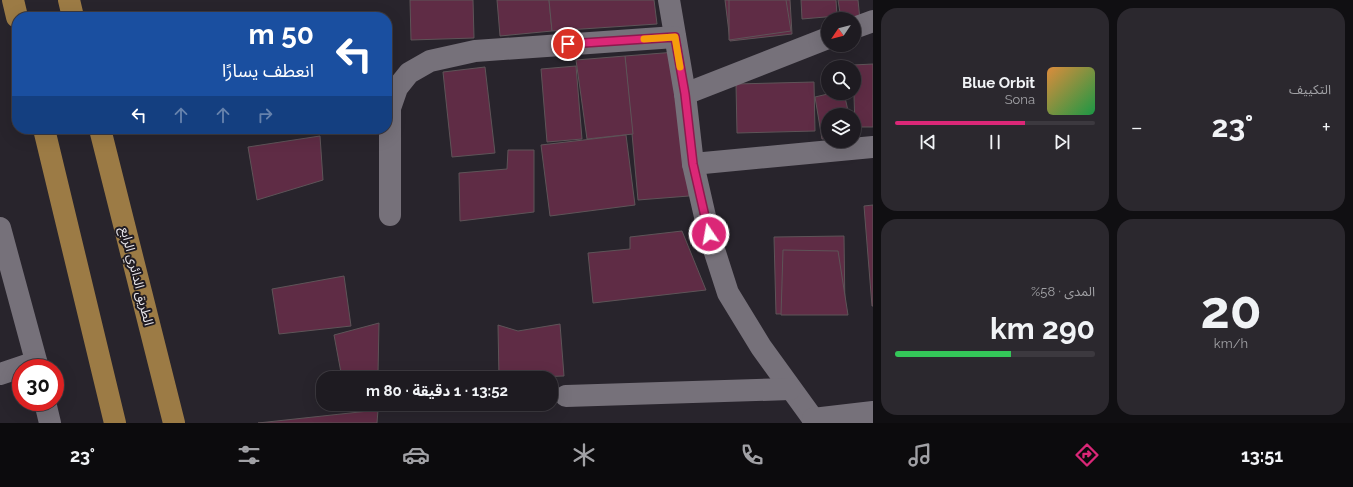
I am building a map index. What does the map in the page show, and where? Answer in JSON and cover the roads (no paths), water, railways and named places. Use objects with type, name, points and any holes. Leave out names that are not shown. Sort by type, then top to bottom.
[{"type":"main road","points":[[13,0],[16,12]]},
{"type":"main road","points":[[69,0],[72,12]]},
{"type":"main road","points":[[45,134],[115,423]]},
{"type":"main road","name":"الطريق الدائري الرابع","points":[[101,134],[174,423]]},
{"type":"street","points":[[669,0],[685,94],[693,164],[709,234],[728,293],[761,347],[814,421],[873,412]]},
{"type":"street","points":[[861,25],[873,20]]},
{"type":"street","points":[[392,102],[397,88],[409,73],[430,60],[475,51],[675,37]]},
{"type":"street","points":[[685,94],[821,41]]},
{"type":"street","points":[[390,134],[390,215]]},
{"type":"street","points":[[693,164],[873,147]]},
{"type":"street","points":[[0,228],[35,359]]},
{"type":"street","points":[[0,374],[12,371]]},
{"type":"street","points":[[566,396],[790,389]]},
{"type":"street","points":[[47,411],[50,423]]}]
